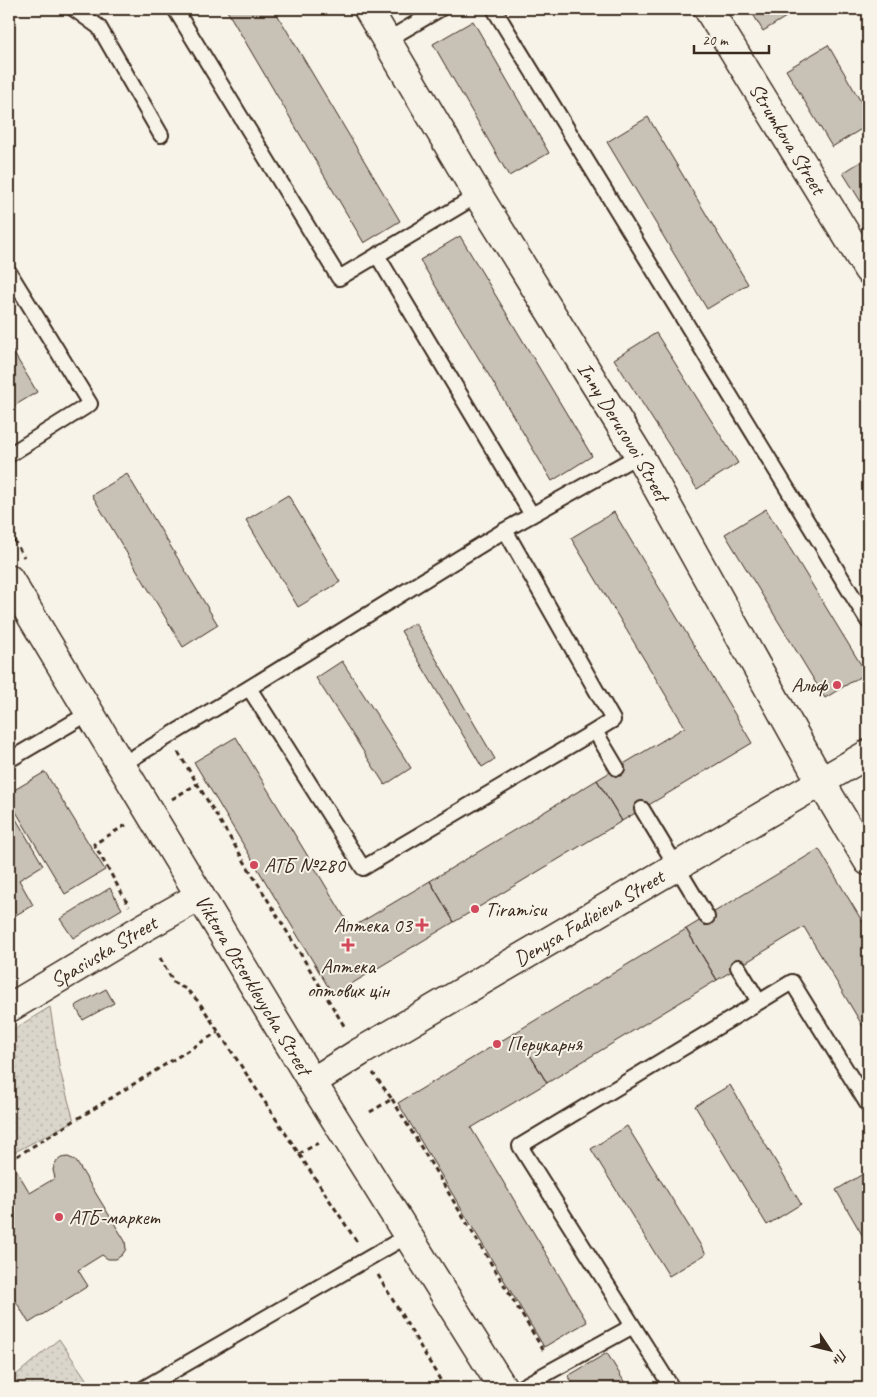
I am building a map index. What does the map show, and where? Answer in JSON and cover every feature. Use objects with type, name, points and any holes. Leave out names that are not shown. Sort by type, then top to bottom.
[{"type":"street","name":"Inny Derusovoi Street","points":[[368,9],[478,195],[639,455],[821,782],[868,861]]},
{"type":"street","name":"Strumkova Street","points":[[708,9],[868,270]]},
{"type":"street","name":"Viktora Otserklevycha Street","points":[[9,580],[312,1082],[503,1388]]},
{"type":"street","name":"Denysa Fadieieva Street","points":[[312,1082],[868,754]]},
{"type":"street","name":"Spasivska Street","points":[[9,1008],[200,896]]},
{"type":"lane","points":[[74,9],[99,27],[161,135]]},
{"type":"lane","points":[[175,9],[339,278],[478,195]]},
{"type":"lane","points":[[387,40],[440,9]]},
{"type":"lane","points":[[494,9],[868,621]]},
{"type":"lane","points":[[377,255],[532,515]]},
{"type":"lane","points":[[9,272],[90,404],[9,455]]},
{"type":"lane","points":[[121,765],[505,530],[639,455]]},
{"type":"lane","points":[[249,688],[363,868],[613,720],[505,530]]},
{"type":"lane","points":[[9,760],[89,713]]},
{"type":"lane","points":[[595,731],[617,768]]},
{"type":"lane","points":[[642,809],[707,917]]},
{"type":"lane","points":[[738,967],[759,1002]]},
{"type":"lane","points":[[672,1388],[520,1146],[792,982],[868,1104]]},
{"type":"lane","points":[[144,1388],[408,1236]]},
{"type":"lane","points":[[520,1388],[633,1326]]},
{"type":"path","points":[[168,736],[347,1030]]},
{"type":"path","points":[[166,802],[197,784]]},
{"type":"path","points":[[131,822],[94,844],[132,911]]},
{"type":"path","points":[[160,958],[174,983],[186,989],[199,1002],[368,1259],[446,1388]]},
{"type":"path","points":[[9,1162],[218,1032]]},
{"type":"path","points":[[371,1070],[392,1099],[555,1369]]},
{"type":"path","points":[[370,1112],[392,1099]]},
{"type":"path","points":[[299,1154],[320,1142]]},
{"type":"shaded area","points":[[50,1007],[60,1071],[74,1121],[9,1155],[9,1032]]},
{"type":"shaded area","points":[[59,1339],[92,1388],[9,1388],[9,1366],[15,1376]]},
{"type":"building","points":[[226,9],[274,9],[400,221],[364,243]]},
{"type":"building","points":[[750,9],[799,9],[763,31]]},
{"type":"building","points":[[473,21],[549,153],[509,176],[433,44]]},
{"type":"building","points":[[828,45],[868,114],[868,125],[832,147],[786,70]]},
{"type":"building","points":[[648,117],[748,284],[707,309],[607,142]]},
{"type":"building","points":[[868,157],[868,213],[843,173]]},
{"type":"building","points":[[460,236],[592,456],[552,481],[420,260]]},
{"type":"building","points":[[656,333],[738,463],[697,489],[614,359]]},
{"type":"building","points":[[9,345],[37,392],[9,409]]},
{"type":"building","points":[[127,474],[218,625],[183,647],[92,495]]},
{"type":"building","points":[[288,495],[340,582],[298,607],[246,520]]},
{"type":"building","points":[[766,509],[866,673],[825,698],[725,534]]},
{"type":"building","points":[[614,512],[752,743],[622,821],[597,780],[685,727],[571,538]]},
{"type":"building","points":[[415,623],[495,759],[482,767],[401,631]]},
{"type":"building","points":[[342,661],[411,768],[385,785],[316,678]]},
{"type":"building","points":[[236,737],[351,928],[430,881],[454,922],[333,995],[194,762]]},
{"type":"building","points":[[45,772],[105,870],[65,894],[9,800],[9,793]]},
{"type":"building","points":[[597,780],[622,821],[454,922],[430,881]]},
{"type":"building","points":[[9,807],[43,865],[19,880],[33,905],[9,919]]},
{"type":"building","points":[[819,849],[868,931],[868,1035],[804,927],[717,980],[686,929]]},
{"type":"building","points":[[110,888],[122,909],[73,938],[60,919]]},
{"type":"building","points":[[686,929],[717,980],[547,1083],[516,1032]]},
{"type":"building","points":[[106,989],[114,1003],[83,1020],[75,1006]]},
{"type":"building","points":[[516,1032],[547,1083],[471,1128],[587,1322],[544,1347],[398,1103]]},
{"type":"building","points":[[730,1085],[801,1204],[767,1225],[695,1106]]},
{"type":"building","points":[[627,1126],[706,1254],[669,1276],[591,1149]]},
{"type":"building","name":"АТБ-маркет","points":[[68,1157],[75,1160],[79,1166],[125,1241],[126,1249],[116,1259],[108,1259],[102,1255],[78,1270],[88,1286],[29,1323],[9,1290],[9,1170],[14,1166],[30,1193],[55,1178],[53,1170],[55,1163],[61,1158]]},
{"type":"building","points":[[868,1171],[868,1245],[836,1190]]},
{"type":"building","points":[[607,1353],[628,1388],[576,1388],[568,1376]]},
{"type":"place","name":"Альф","points":[[837,685]]},
{"type":"place","name":"АТБ №280","points":[[254,865]]},
{"type":"place","name":"Tiramisu","points":[[475,909]]},
{"type":"place","name":"Аптека 03","points":[[422,925]]},
{"type":"place","name":"Аптека оптових цін","points":[[348,945]]},
{"type":"place","name":"Перукарня","points":[[497,1044]]},
{"type":"place","name":"АТБ-маркет","points":[[59,1217]]}]
